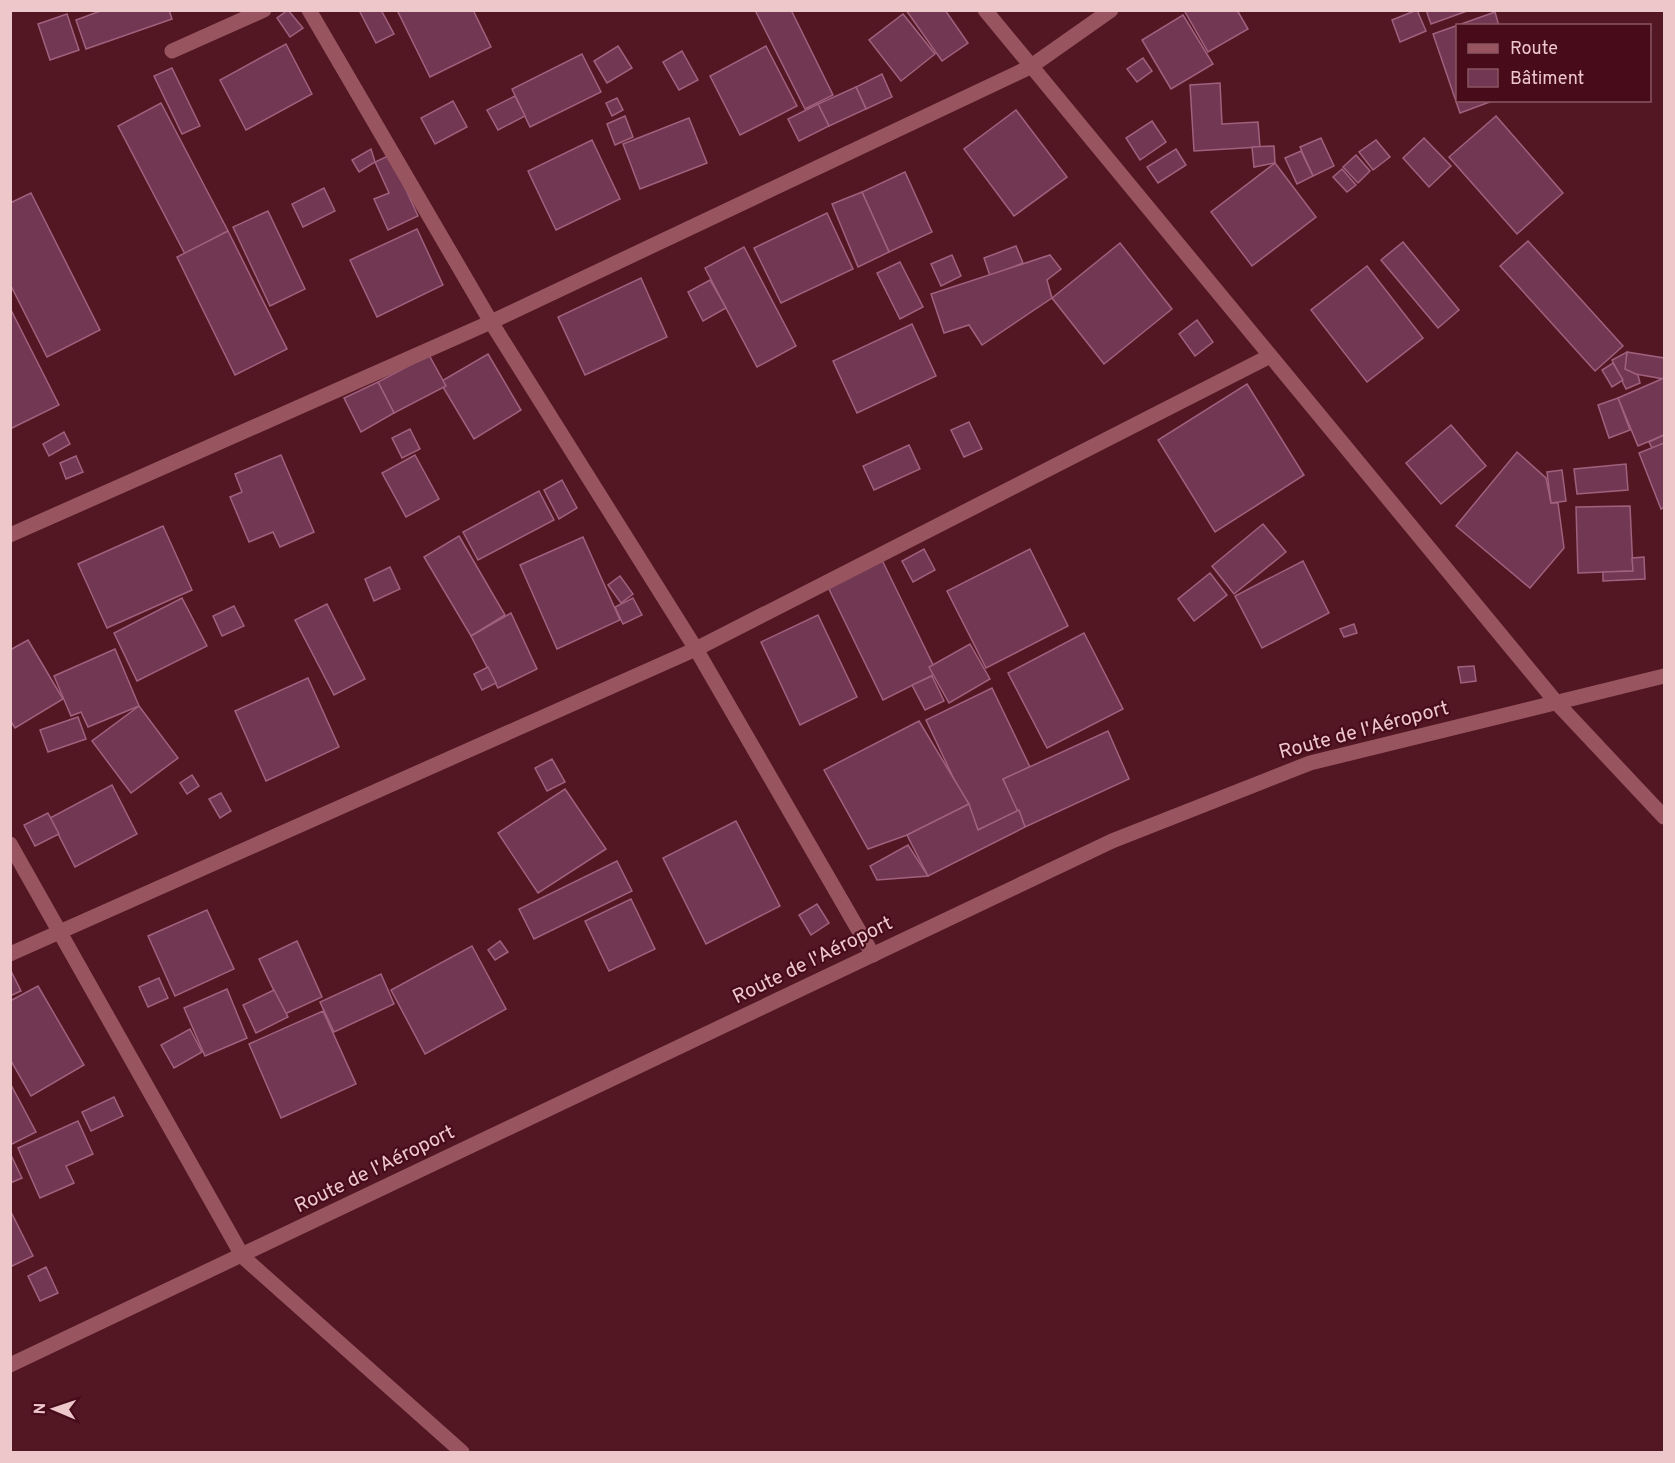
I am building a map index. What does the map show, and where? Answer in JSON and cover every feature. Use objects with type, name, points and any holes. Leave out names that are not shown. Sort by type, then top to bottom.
[{"type":"street","points":[[172,51],[264,10]]},
{"type":"street","points":[[309,10],[491,322],[696,649],[873,955]]},
{"type":"street","points":[[985,10],[1029,67],[1556,702],[1665,817]]},
{"type":"street","points":[[10,535],[491,322],[1029,67],[1111,10]]},
{"type":"street","points":[[10,954],[696,649],[1270,356]]},
{"type":"street","name":"Route de l'Aéroport","points":[[10,1365],[243,1257],[1112,841],[1310,763],[1665,676]]},
{"type":"street","points":[[10,844],[243,1257],[462,1452]]},
{"type":"building","points":[[103,10],[169,10],[172,19],[86,49],[76,20]]},
{"type":"building","points":[[288,10],[303,28],[290,37],[277,18]]},
{"type":"building","points":[[359,10],[381,10],[394,34],[376,43]]},
{"type":"building","points":[[397,10],[473,10],[491,47],[430,77]]},
{"type":"building","points":[[755,10],[791,10],[833,95],[805,109]]},
{"type":"building","points":[[906,10],[945,10],[968,43],[942,61]]},
{"type":"building","points":[[1184,10],[1237,10],[1248,29],[1208,52]]},
{"type":"building","points":[[1417,10],[1426,31],[1400,42],[1392,20]]},
{"type":"building","points":[[1426,10],[1470,10],[1431,24]]},
{"type":"building","points":[[1495,12],[1498,24],[1461,24]]},
{"type":"building","points":[[67,14],[79,50],[50,60],[38,24]]},
{"type":"building","points":[[903,14],[935,54],[901,81],[869,40]]},
{"type":"building","points":[[1183,15],[1213,64],[1171,89],[1142,40]]},
{"type":"building","points":[[1456,26],[1456,101],[1433,34]]},
{"type":"building","points":[[286,44],[312,94],[246,130],[220,80]]},
{"type":"building","points":[[618,46],[632,68],[607,83],[594,61]]},
{"type":"building","points":[[766,46],[797,106],[740,135],[710,76]]},
{"type":"building","points":[[682,51],[698,80],[679,90],[663,62]]},
{"type":"building","points":[[582,54],[601,92],[530,127],[512,89]]},
{"type":"building","points":[[1143,58],[1152,71],[1137,82],[1127,69]]},
{"type":"building","points":[[172,68],[200,126],[182,134],[154,76]]},
{"type":"building","points":[[882,74],[892,97],[866,109],[856,87]]},
{"type":"building","points":[[1220,83],[1222,124],[1258,122],[1260,147],[1194,151],[1190,85]]},
{"type":"building","points":[[856,87],[866,109],[829,126],[818,104]]},
{"type":"building","points":[[515,96],[525,116],[498,130],[487,110]]},
{"type":"building","points":[[617,98],[623,110],[612,116],[606,103]]},
{"type":"building","points":[[453,101],[467,127],[435,144],[421,118]]},
{"type":"building","points":[[1456,102],[1490,102],[1460,113]]},
{"type":"building","points":[[161,103],[228,231],[185,254],[118,126]]},
{"type":"building","points":[[818,104],[829,126],[799,141],[788,119]]},
{"type":"building","points":[[1016,110],[1067,177],[1014,216],[964,149]]},
{"type":"building","points":[[625,116],[633,137],[615,145],[607,124]]},
{"type":"building","points":[[1496,116],[1563,193],[1517,234],[1449,157]]},
{"type":"building","points":[[689,118],[707,163],[640,189],[623,144]]},
{"type":"building","points":[[1152,121],[1166,142],[1140,160],[1126,138]]},
{"type":"building","points":[[1321,138],[1334,166],[1313,176],[1300,147]]},
{"type":"building","points":[[1424,138],[1451,166],[1429,187],[1403,158]]},
{"type":"building","points":[[592,140],[620,199],[556,230],[528,171]]},
{"type":"building","points":[[1376,140],[1390,157],[1373,170],[1359,152]]},
{"type":"building","points":[[1274,146],[1275,163],[1254,167],[1252,147]]},
{"type":"building","points":[[371,149],[375,162],[359,172],[352,160]]},
{"type":"building","points":[[1176,149],[1186,165],[1158,183],[1147,167]]},
{"type":"building","points":[[1301,151],[1313,176],[1297,184],[1285,158]]},
{"type":"building","points":[[390,155],[418,216],[388,230],[374,199],[389,193],[375,162]]},
{"type":"building","points":[[1356,155],[1370,171],[1358,183],[1343,167]]},
{"type":"building","points":[[1275,163],[1316,217],[1252,266],[1211,212]]},
{"type":"building","points":[[1342,169],[1356,185],[1347,192],[1333,177]]},
{"type":"building","points":[[905,172],[932,232],[889,252],[862,192]]},
{"type":"building","points":[[324,188],[335,211],[303,227],[292,204]]},
{"type":"building","points":[[862,192],[889,252],[858,267],[832,204]]},
{"type":"building","points":[[31,193],[100,330],[47,357],[10,284],[10,203]]},
{"type":"building","points":[[268,211],[305,289],[270,306],[233,227]]},
{"type":"building","points":[[827,213],[853,269],[781,303],[754,248]]},
{"type":"building","points":[[417,229],[443,285],[377,317],[350,260]]},
{"type":"building","points":[[228,231],[287,349],[235,375],[177,257]]},
{"type":"building","points":[[1528,241],[1623,346],[1595,371],[1500,266]]},
{"type":"building","points":[[1403,242],[1459,310],[1438,328],[1381,260]]},
{"type":"building","points":[[1120,243],[1172,309],[1104,364],[1052,298]]},
{"type":"building","points":[[1016,246],[1023,263],[990,276],[984,258]]},
{"type":"building","points":[[744,247],[796,346],[757,367],[705,268]]},
{"type":"building","points":[[952,255],[961,276],[941,286],[931,264]]},
{"type":"building","points":[[1050,255],[1061,269],[1047,280],[1052,298],[982,345],[969,325],[944,333],[931,294]]},
{"type":"building","points":[[900,262],[923,307],[900,319],[877,273]]},
{"type":"building","points":[[1367,266],[1423,338],[1367,382],[1311,310]]},
{"type":"building","points":[[641,278],[667,337],[585,375],[558,317]]},
{"type":"building","points":[[710,280],[726,308],[703,321],[688,292]]},
{"type":"building","points":[[10,308],[59,405],[10,429]]},
{"type":"building","points":[[1197,320],[1213,342],[1195,356],[1179,334]]},
{"type":"building","points":[[912,324],[936,376],[857,413],[833,361]]},
{"type":"building","points":[[1627,352],[1664,358],[1664,379],[1624,372]]},
{"type":"building","points":[[1627,352],[1625,369],[1638,375],[1640,383],[1626,389],[1612,360]]},
{"type":"building","points":[[488,354],[521,410],[474,439],[440,382]]},
{"type":"building","points":[[429,355],[446,386],[394,413],[378,382]]},
{"type":"building","points":[[1613,363],[1623,380],[1612,387],[1602,370]]},
{"type":"building","points":[[1664,378],[1664,435],[1638,446],[1618,398]]},
{"type":"building","points":[[378,382],[394,413],[361,432],[344,398]]},
{"type":"building","points":[[1247,384],[1304,475],[1215,532],[1158,440]]},
{"type":"building","points":[[1618,398],[1630,430],[1609,438],[1598,405]]},
{"type":"building","points":[[969,422],[982,449],[964,457],[951,430]]},
{"type":"building","points":[[1451,425],[1486,466],[1441,504],[1406,463]]},
{"type":"building","points":[[410,429],[420,449],[402,458],[392,438]]},
{"type":"building","points":[[64,432],[70,444],[49,456],[43,444]]},
{"type":"building","points":[[1664,435],[1664,444],[1652,448],[1649,442]]},
{"type":"building","points":[[1664,443],[1664,507],[1661,509],[1639,453]]},
{"type":"building","points":[[909,445],[920,469],[874,490],[863,466]]},
{"type":"building","points":[[1517,452],[1546,478],[1551,503],[1558,503],[1564,548],[1530,588],[1456,526]]},
{"type":"building","points":[[281,455],[314,532],[280,547],[273,532],[249,542],[230,497],[242,492],[235,474]]},
{"type":"building","points":[[415,455],[439,499],[406,517],[382,473]]},
{"type":"building","points":[[76,456],[83,472],[66,479],[60,463]]},
{"type":"building","points":[[1626,464],[1628,490],[1577,494],[1574,469]]},
{"type":"building","points":[[1562,470],[1566,501],[1551,503],[1547,472]]},
{"type":"building","points":[[562,480],[577,508],[559,519],[544,490]]},
{"type":"building","points":[[539,491],[554,520],[478,560],[463,532]]},
{"type":"building","points":[[1630,506],[1633,571],[1578,573],[1576,507]]},
{"type":"building","points":[[1263,524],[1286,552],[1234,594],[1212,566]]},
{"type":"building","points":[[163,526],[192,590],[107,628],[78,564]]},
{"type":"building","points":[[459,536],[505,615],[471,636],[424,557]]},
{"type":"building","points":[[583,537],[620,620],[557,649],[520,565]]},
{"type":"building","points":[[924,549],[935,570],[913,582],[902,561]]},
{"type":"building","points":[[1030,549],[1068,626],[986,668],[947,591]]},
{"type":"building","points":[[1644,557],[1645,579],[1603,581],[1603,572],[1633,571],[1632,558]]},
{"type":"building","points":[[882,560],[937,673],[883,700],[828,587]]},
{"type":"building","points":[[1303,561],[1329,613],[1262,648],[1235,596]]},
{"type":"building","points":[[390,567],[400,589],[374,601],[365,579]]},
{"type":"building","points":[[1210,573],[1227,595],[1194,621],[1178,599]]},
{"type":"building","points":[[620,576],[633,594],[621,603],[608,585]]},
{"type":"building","points":[[182,598],[207,646],[137,681],[114,633]]},
{"type":"building","points":[[633,598],[642,615],[623,624],[615,607]]},
{"type":"building","points":[[327,604],[365,679],[334,695],[295,620]]},
{"type":"building","points":[[234,606],[244,626],[222,636],[213,616]]},
{"type":"building","points":[[511,613],[537,669],[498,688],[471,636]]},
{"type":"building","points":[[818,615],[857,697],[800,725],[761,642]]},
{"type":"building","points":[[1354,624],[1357,633],[1344,637],[1340,629]]},
{"type":"building","points":[[1084,633],[1123,709],[1047,748],[1008,673]]},
{"type":"building","points":[[28,640],[63,699],[15,728],[10,720],[10,650]]},
{"type":"building","points":[[970,644],[990,679],[949,703],[929,667]]},
{"type":"building","points":[[115,649],[139,706],[88,727],[81,712],[71,716],[54,676]]},
{"type":"building","points":[[1474,666],[1476,681],[1461,683],[1458,667]]},
{"type":"building","points":[[488,667],[496,683],[482,690],[474,674]]},
{"type":"building","points":[[932,676],[944,701],[925,710],[912,685]]},
{"type":"building","points":[[308,678],[339,747],[266,781],[235,711]]},
{"type":"building","points":[[992,688],[1030,767],[1003,779],[1019,810],[978,830],[926,720]]},
{"type":"building","points":[[139,706],[178,758],[131,793],[92,741]]},
{"type":"building","points":[[78,717],[86,739],[48,752],[40,730]]},
{"type":"building","points":[[919,721],[969,804],[907,835],[868,849],[824,770]]},
{"type":"building","points":[[1108,731],[1129,779],[1025,827],[1003,779]]},
{"type":"building","points":[[552,759],[565,782],[547,791],[535,768]]},
{"type":"building","points":[[192,775],[199,786],[187,794],[180,783]]},
{"type":"building","points":[[112,785],[137,834],[75,867],[50,818]]},
{"type":"building","points":[[565,789],[606,849],[538,893],[498,833]]},
{"type":"building","points":[[221,793],[231,811],[220,818],[209,799]]},
{"type":"building","points":[[969,804],[978,830],[1019,810],[1025,827],[928,876],[907,835]]},
{"type":"building","points":[[48,813],[59,834],[35,846],[24,825]]},
{"type":"building","points":[[736,821],[780,906],[706,944],[663,858]]},
{"type":"building","points":[[908,845],[928,876],[877,880],[870,866]]},
{"type":"building","points":[[617,861],[632,891],[534,939],[519,909]]},
{"type":"building","points":[[631,899],[655,949],[609,971],[585,921]]},
{"type":"building","points":[[817,904],[829,923],[811,935],[799,915]]},
{"type":"building","points":[[207,910],[234,969],[175,996],[148,936]]},
{"type":"building","points":[[297,941],[322,997],[285,1014],[259,959]]},
{"type":"building","points":[[500,941],[508,952],[495,960],[488,950]]},
{"type":"building","points":[[472,946],[506,1009],[425,1054],[391,990]]},
{"type":"building","points":[[10,969],[21,991],[10,996]]},
{"type":"building","points":[[381,974],[394,1004],[334,1032],[320,1002]]},
{"type":"building","points":[[159,978],[168,998],[148,1007],[139,987]]},
{"type":"building","points":[[38,986],[84,1065],[31,1096],[10,1059],[10,1001]]},
{"type":"building","points":[[227,989],[247,1038],[205,1056],[184,1008]]},
{"type":"building","points":[[274,990],[288,1017],[256,1033],[243,1005]]},
{"type":"building","points":[[323,1011],[356,1084],[281,1118],[249,1044]]},
{"type":"building","points":[[190,1029],[202,1052],[174,1068],[161,1045]]},
{"type":"building","points":[[10,1083],[36,1132],[10,1145]]},
{"type":"building","points":[[114,1097],[123,1116],[91,1131],[82,1112]]},
{"type":"building","points":[[78,1121],[93,1154],[66,1166],[74,1183],[40,1198],[18,1148]]},
{"type":"building","points":[[10,1153],[22,1178],[10,1183]]},
{"type":"building","points":[[10,1210],[33,1256],[10,1267]]},
{"type":"building","points":[[46,1267],[58,1293],[40,1301],[28,1276]]}]
